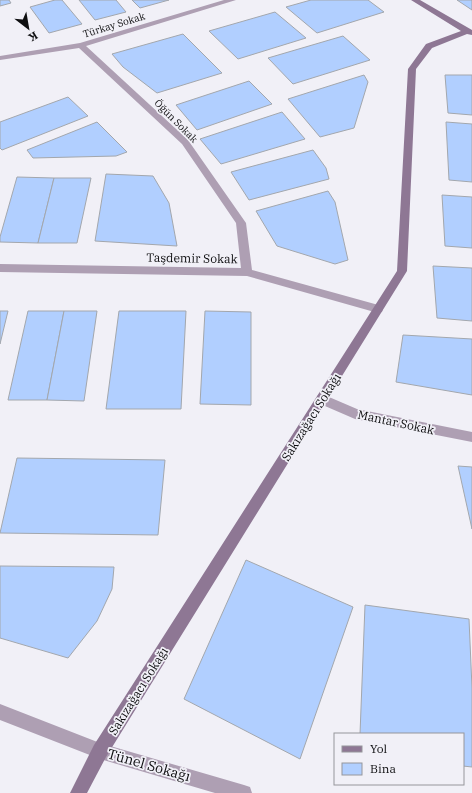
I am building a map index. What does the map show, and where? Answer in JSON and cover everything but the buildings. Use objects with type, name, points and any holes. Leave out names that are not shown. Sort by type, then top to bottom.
[{"type":"street","name":"Türkay Sokak","points":[[0,58],[81,45],[232,0]]},
{"type":"street","points":[[415,0],[470,32]]},
{"type":"street","name":"Sakızağacı Sokağı","points":[[78,793],[100,751],[402,271],[412,69],[429,46],[470,32]]},
{"type":"street","name":"Öğün Sokak","points":[[81,45],[185,142],[241,223],[248,272]]},
{"type":"street","name":"Taşdemir Sokak","points":[[0,268],[248,272],[378,310]]},
{"type":"street","name":"Mantar Sokak","points":[[322,399],[355,414],[472,437]]},
{"type":"street","name":"Tünel Sokağı","points":[[0,712],[100,751],[244,793]]}]
